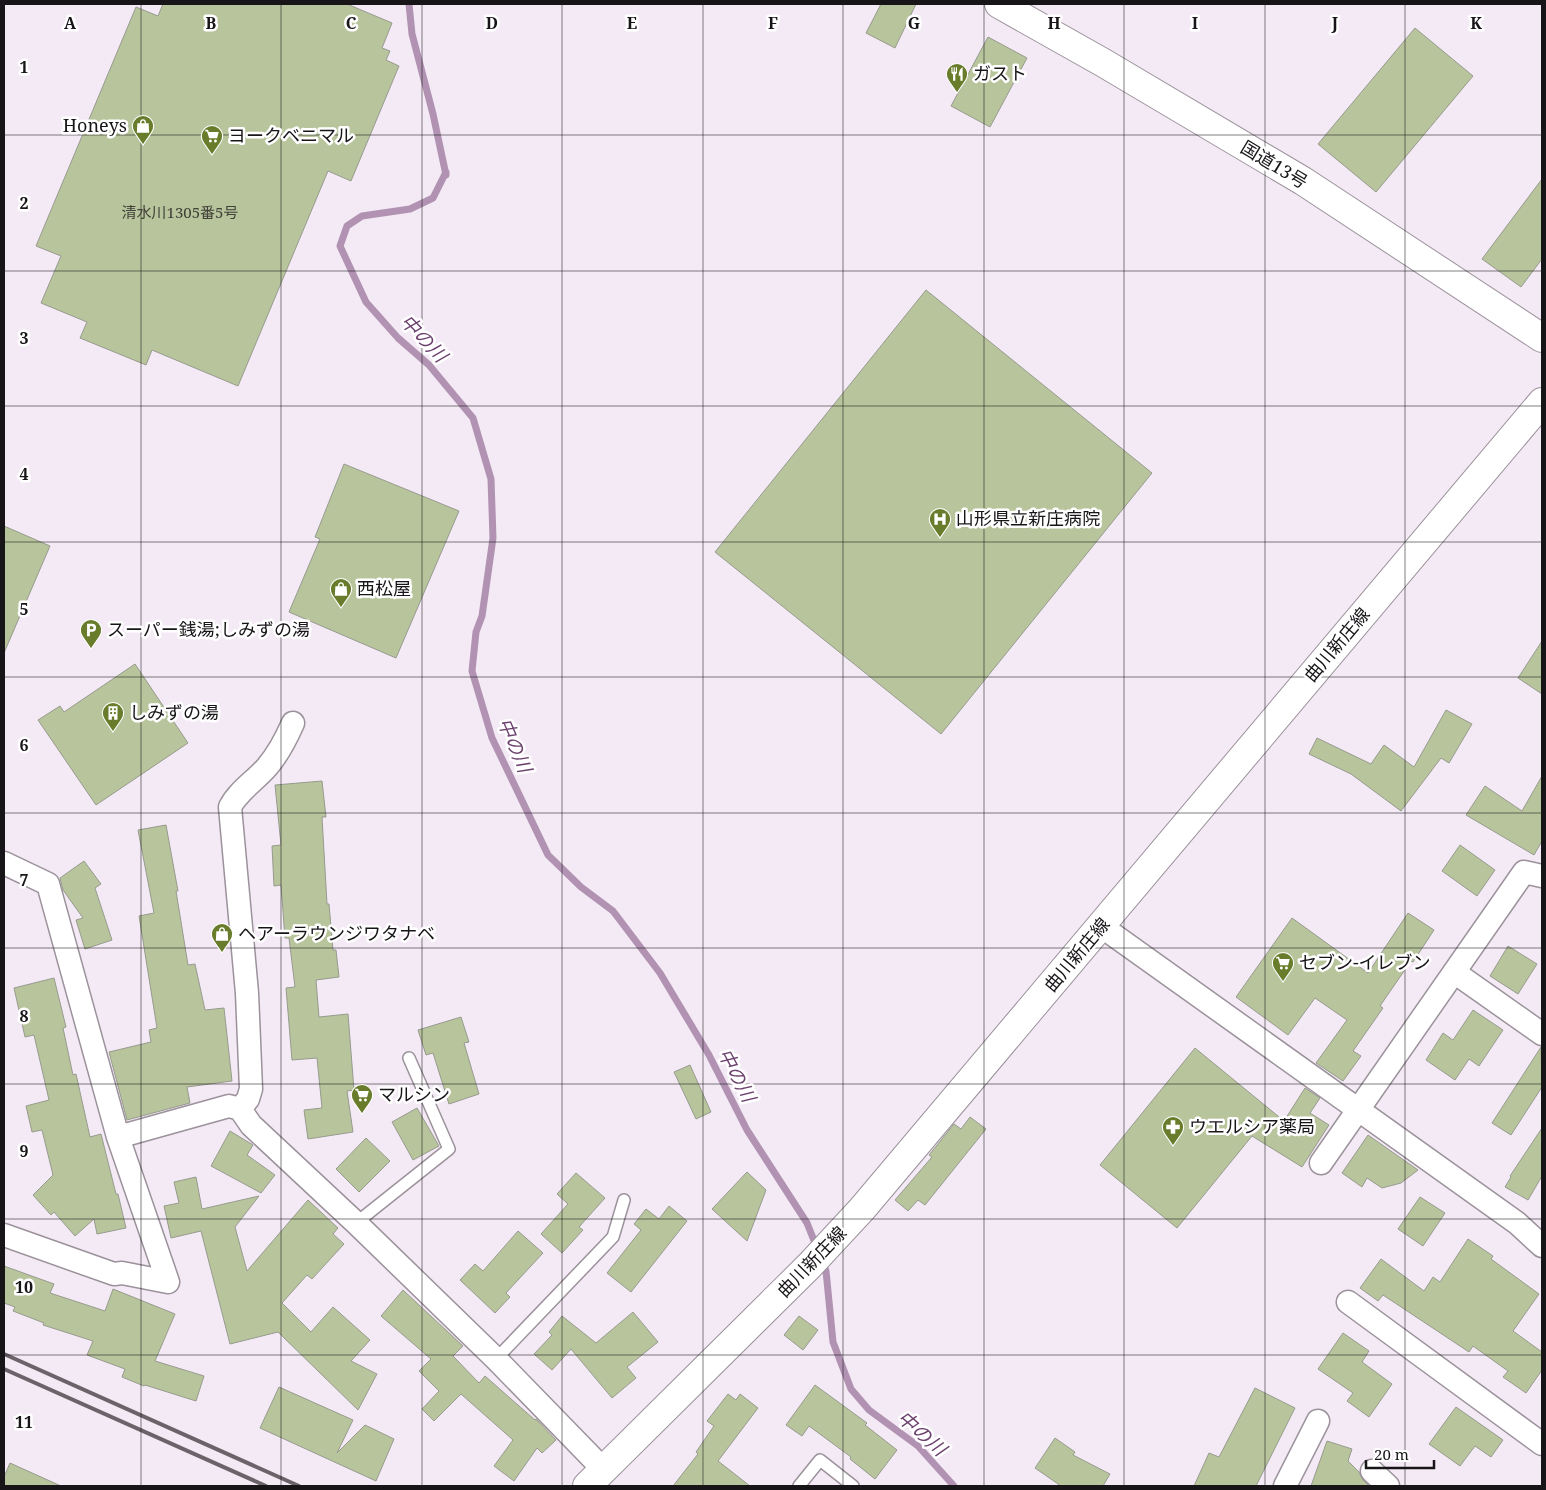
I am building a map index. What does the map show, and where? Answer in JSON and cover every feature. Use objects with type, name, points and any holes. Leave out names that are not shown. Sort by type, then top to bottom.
[{"type":"main road","name":"国道13号","points":[[999,4],[1111,67],[1302,181],[1542,338]]},
{"type":"main road","name":"曲川新庄線","points":[[595,1478],[810,1265],[862,1209],[1542,402]]},
{"type":"street","points":[[240,1109],[248,1099],[251,1089],[247,993],[230,807],[234,800],[267,767],[283,745],[292,723]]},
{"type":"street","points":[[4,863],[48,884],[118,1137],[168,1282],[122,1273],[114,1274],[4,1235]]},
{"type":"street","points":[[1321,1163],[1524,872],[1542,876]]},
{"type":"street","points":[[1101,926],[1517,1223],[1542,1246]]},
{"type":"street","points":[[1454,972],[1542,1034]]},
{"type":"street","points":[[118,1137],[229,1106],[240,1109],[251,1126],[496,1359],[595,1478]]},
{"type":"street","points":[[1348,1302],[1542,1444]]},
{"type":"street","points":[[1285,1486],[1318,1421]]},
{"type":"lane","points":[[356,1224],[449,1149],[410,1058]]},
{"type":"lane","points":[[496,1359],[613,1237],[624,1200]]},
{"type":"lane","points":[[799,1486],[820,1460],[852,1486]]},
{"type":"building","points":[[163,4],[347,4],[392,23],[382,48],[390,51],[386,60],[399,66],[351,181],[328,171],[238,386],[152,350],[146,365],[80,338],[87,322],[41,303],[61,256],[36,246],[136,7],[158,16]]},
{"type":"building","points":[[881,4],[916,4],[895,48],[866,33]]},
{"type":"building","points":[[1415,28],[1473,76],[1376,192],[1318,144]]},
{"type":"building","points":[[988,37],[1027,58],[990,127],[951,106]]},
{"type":"building","points":[[1542,179],[1542,259],[1521,287],[1482,259]]},
{"type":"building","points":[[926,290],[1152,473],[941,734],[715,552]]},
{"type":"building","points":[[344,464],[459,511],[396,658],[289,612],[320,539],[315,537]]},
{"type":"building","points":[[4,526],[50,546],[4,653]]},
{"type":"building","points":[[1542,641],[1542,694],[1518,678]]},
{"type":"building","name":"しみずの湯","points":[[135,664],[188,743],[96,805],[38,720],[60,706],[64,712]]},
{"type":"building","points":[[1446,710],[1472,724],[1449,763],[1441,758],[1401,811],[1351,774],[1309,754],[1317,738],[1371,764],[1384,745],[1414,767]]},
{"type":"building","points":[[1542,776],[1542,841],[1534,855],[1466,815],[1485,786],[1522,811]]},
{"type":"building","points":[[322,781],[326,817],[322,817],[327,904],[329,904],[333,950],[336,950],[339,977],[316,980],[319,1017],[348,1014],[354,1090],[347,1091],[353,1132],[308,1139],[304,1110],[322,1108],[317,1058],[292,1060],[286,988],[295,987],[289,938],[285,938],[281,885],[274,886],[272,846],[281,845],[275,785]]},
{"type":"building","points":[[166,825],[178,891],[176,891],[188,965],[195,964],[205,1010],[224,1008],[232,1081],[187,1087],[190,1103],[127,1120],[109,1052],[151,1042],[149,1030],[157,1028],[139,916],[154,913],[138,830]]},
{"type":"building","points":[[1460,845],[1495,870],[1477,896],[1442,871]]},
{"type":"building","points":[[84,861],[101,884],[95,888],[112,940],[85,949],[76,920],[83,918],[63,890],[60,878]]},
{"type":"building","points":[[1408,913],[1434,930],[1380,1006],[1383,1008],[1353,1051],[1361,1056],[1343,1081],[1316,1063],[1347,1020],[1315,998],[1288,1035],[1236,997],[1292,918],[1368,973]]},
{"type":"building","points":[[1508,946],[1537,964],[1518,994],[1490,976]]},
{"type":"building","points":[[54,978],[66,1027],[63,1028],[73,1075],[76,1074],[90,1137],[101,1134],[126,1228],[97,1234],[94,1219],[75,1236],[54,1212],[51,1215],[33,1195],[53,1175],[42,1130],[32,1132],[26,1106],[49,1100],[34,1035],[25,1037],[14,988]]},
{"type":"building","points":[[1473,1010],[1503,1030],[1479,1066],[1469,1059],[1455,1080],[1426,1060],[1443,1033],[1453,1040]]},
{"type":"building","points":[[461,1017],[469,1042],[464,1043],[479,1094],[449,1104],[433,1053],[426,1055],[418,1030]]},
{"type":"building","points":[[1541,1047],[1542,1087],[1511,1135],[1492,1123]]},
{"type":"building","points":[[1195,1048],[1284,1121],[1305,1088],[1320,1098],[1310,1113],[1329,1125],[1302,1167],[1252,1136],[1177,1228],[1100,1165]]},
{"type":"building","points":[[690,1065],[711,1112],[696,1119],[674,1072]]},
{"type":"building","points":[[417,1108],[439,1146],[413,1160],[392,1122]]},
{"type":"building","points":[[970,1117],[986,1129],[925,1205],[918,1200],[908,1211],[895,1200],[932,1157],[929,1155],[954,1124],[961,1129]]},
{"type":"building","points":[[1542,1128],[1542,1176],[1528,1200],[1505,1187],[1510,1176]]},
{"type":"building","points":[[230,1131],[253,1145],[247,1155],[275,1175],[261,1193],[211,1166]]},
{"type":"building","points":[[1368,1135],[1418,1170],[1401,1183],[1382,1188],[1367,1178],[1362,1187],[1342,1173]]},
{"type":"building","points":[[366,1138],[390,1161],[359,1192],[336,1169]]},
{"type":"building","points":[[747,1172],[766,1190],[747,1241],[712,1209]]},
{"type":"building","points":[[576,1173],[605,1198],[579,1227],[583,1230],[562,1253],[541,1234],[568,1204],[557,1194]]},
{"type":"building","points":[[196,1177],[202,1209],[259,1196],[235,1227],[247,1271],[308,1200],[338,1228],[333,1234],[344,1244],[312,1279],[307,1275],[282,1303],[311,1332],[333,1307],[370,1340],[351,1361],[377,1374],[358,1410],[278,1332],[230,1344],[201,1231],[171,1238],[164,1206],[179,1203],[174,1182]]},
{"type":"building","points":[[1420,1197],[1445,1213],[1423,1246],[1398,1229]]},
{"type":"building","points":[[669,1206],[687,1221],[631,1292],[607,1273],[641,1230],[634,1224],[646,1209],[659,1219]]},
{"type":"building","points":[[518,1231],[543,1253],[506,1293],[510,1297],[495,1313],[460,1280],[475,1264],[483,1271]]},
{"type":"building","points":[[1468,1239],[1493,1256],[1491,1259],[1539,1294],[1513,1331],[1542,1352],[1542,1370],[1526,1393],[1503,1377],[1508,1371],[1473,1346],[1469,1352],[1383,1295],[1378,1301],[1360,1288],[1381,1259],[1424,1291],[1433,1277],[1440,1282]]},
{"type":"building","points":[[4,1266],[54,1284],[50,1293],[105,1311],[113,1289],[175,1314],[155,1361],[204,1376],[196,1401],[144,1386],[122,1377],[125,1369],[87,1355],[93,1341],[43,1325],[44,1323],[13,1311],[15,1307],[4,1303]]},
{"type":"building","points":[[403,1290],[463,1346],[453,1356],[479,1383],[485,1376],[536,1419],[556,1440],[542,1453],[537,1448],[514,1481],[494,1466],[513,1440],[461,1394],[434,1421],[422,1409],[439,1391],[419,1371],[431,1359],[381,1316]]},
{"type":"building","points":[[633,1312],[658,1342],[627,1367],[636,1378],[612,1398],[571,1349],[552,1370],[534,1354],[552,1335],[549,1332],[562,1316],[596,1343]]},
{"type":"building","points":[[799,1316],[818,1330],[803,1350],[784,1335]]},
{"type":"building","points":[[1343,1333],[1369,1351],[1362,1362],[1392,1384],[1369,1417],[1347,1401],[1353,1393],[1318,1369]]},
{"type":"building","points":[[815,1385],[867,1423],[865,1425],[897,1450],[875,1479],[850,1459],[851,1457],[809,1426],[802,1436],[786,1425]]},
{"type":"building","points":[[279,1387],[353,1420],[337,1453],[365,1425],[394,1439],[376,1481],[260,1428]]},
{"type":"building","points":[[1255,1388],[1295,1408],[1256,1486],[1194,1486],[1209,1453],[1219,1457]]},
{"type":"building","points":[[728,1394],[736,1400],[740,1394],[758,1408],[718,1461],[750,1486],[673,1486],[698,1454],[696,1452],[714,1426],[707,1421]]},
{"type":"building","points":[[1456,1407],[1503,1440],[1491,1457],[1475,1446],[1460,1466],[1429,1444]]},
{"type":"building","points":[[1055,1438],[1075,1452],[1073,1455],[1110,1474],[1103,1486],[1061,1486],[1035,1468]]},
{"type":"building","points":[[1327,1441],[1352,1449],[1348,1461],[1369,1486],[1311,1486]]},
{"type":"building","points":[[10,1463],[61,1486],[4,1486],[4,1477]]},
{"type":"waterway","name":"中の川","points":[[409,4],[412,34],[433,114],[446,175],[446,172],[433,198],[410,209],[362,216],[347,226],[340,246],[366,302],[398,338],[429,365],[473,418],[491,479],[493,538],[482,616],[476,632],[472,671],[492,738],[548,855],[581,887],[613,911],[660,973],[709,1055],[747,1130],[807,1223],[817,1248]]},
{"type":"waterway","name":"中の川","points":[[822,1262],[826,1271],[833,1342],[851,1389],[869,1410],[918,1446],[954,1486]]},
{"type":"railway","points":[[4,1354],[299,1486]]},
{"type":"railway","points":[[4,1369],[266,1486]]},
{"type":"place","name":"ガスト","points":[[957,93]]},
{"type":"place","name":"Honeys","points":[[143,145]]},
{"type":"place","name":"ヨークベニマル","points":[[212,155]]},
{"type":"place","name":"山形県立新庄病院","points":[[940,538]]},
{"type":"place","name":"西松屋","points":[[341,608]]},
{"type":"place","name":"スーパー銭湯;しみずの湯","points":[[91,649]]},
{"type":"place","name":"しみずの湯","points":[[113,732]]},
{"type":"place","name":"ヘアーラウンジワタナベ","points":[[222,953]]},
{"type":"place","name":"セブン-イレブン","points":[[1283,982]]},
{"type":"place","name":"マルシン","points":[[362,1114]]},
{"type":"place","name":"ウエルシア薬局","points":[[1173,1146]]}]
